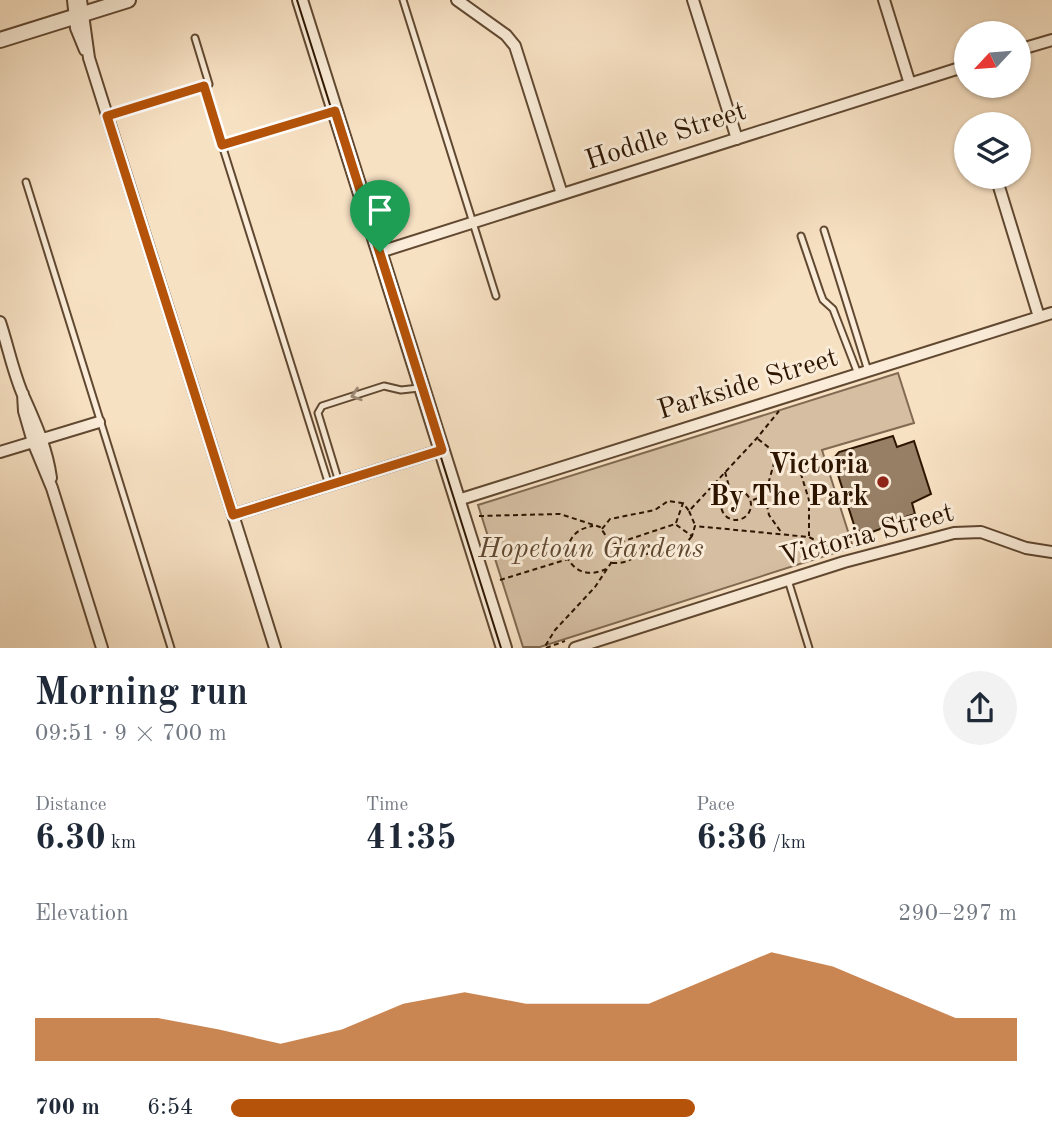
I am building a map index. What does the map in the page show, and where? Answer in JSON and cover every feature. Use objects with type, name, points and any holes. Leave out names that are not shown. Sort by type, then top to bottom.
[{"type":"street","points":[[73,0],[80,10],[80,41],[89,58],[275,648]]},
{"type":"street","points":[[0,40],[80,10],[128,0]]},
{"type":"street","points":[[300,0],[504,648]]},
{"type":"street","points":[[457,0],[506,35],[515,46],[562,194]]},
{"type":"street","points":[[693,0],[737,139]]},
{"type":"street","points":[[884,0],[910,84]]},
{"type":"street","points":[[1031,46],[1052,40]]},
{"type":"street","name":"Hoddle Street","points":[[380,252],[954,70]]},
{"type":"street","points":[[1000,189],[1039,317]]},
{"type":"street","name":"Parkside Street","points":[[458,500],[1052,313]]},
{"type":"street","points":[[0,321],[23,394],[24,411],[50,467],[52,488],[102,648]]},
{"type":"street","points":[[0,452],[99,422]]},
{"type":"street","points":[[233,515],[442,450]]},
{"type":"street","name":"Victoria Street","points":[[574,643],[928,540],[968,532],[993,535],[1026,548],[1052,552]]},
{"type":"lane","points":[[403,0],[496,296]]},
{"type":"lane","points":[[107,116],[209,84],[195,38]]},
{"type":"lane","points":[[204,86],[334,484]]},
{"type":"lane","points":[[222,145],[335,111]]},
{"type":"lane","points":[[26,182],[171,648]]},
{"type":"lane","points":[[824,230],[863,373]]},
{"type":"lane","points":[[801,236],[823,300],[833,309],[863,373]]},
{"type":"lane","points":[[334,484],[318,413],[321,406],[384,386],[405,390],[422,387]]},
{"type":"lane","points":[[788,580],[809,648]]},
{"type":"path","points":[[690,511],[781,408]]},
{"type":"path","points":[[757,438],[777,454],[796,458],[809,500],[809,537]]},
{"type":"path","points":[[777,454],[765,495],[769,515],[782,534]]},
{"type":"path","points":[[724,471],[730,490]]},
{"type":"path","points":[[730,490],[744,490],[752,500],[751,512],[742,520],[729,519],[721,510],[722,498],[730,490]]},
{"type":"path","points":[[752,500],[765,495]]},
{"type":"path","points":[[601,530],[610,519],[655,510],[668,501],[683,503],[690,511],[695,526],[692,536],[681,550],[671,548],[666,553],[645,554],[624,564],[611,563]]},
{"type":"path","points":[[675,524],[683,503]]},
{"type":"path","points":[[479,516],[560,513],[595,526],[611,545],[611,563],[595,587],[555,630],[545,648]]},
{"type":"path","points":[[675,524],[692,536]]},
{"type":"path","points":[[611,545],[675,524]]},
{"type":"path","points":[[595,526],[581,529],[574,534],[569,542],[568,559],[580,572],[590,573],[607,568]]},
{"type":"path","points":[[695,526],[809,537],[839,553]]},
{"type":"path","points":[[500,580],[568,559]]},
{"type":"path","points":[[545,648],[574,643]]},
{"type":"green space","name":"Hopetoun Gardens","points":[[898,373],[914,423],[822,450],[853,547],[540,647],[523,647],[478,505]]},
{"type":"building","name":"Victoria By The Park","points":[[893,436],[897,447],[914,441],[931,494],[912,503],[915,514],[890,522],[891,525],[864,535],[855,528],[833,459],[839,452]]},
{"type":"tram line","points":[[297,0],[501,648]]},
{"type":"place","name":"Victoria By The Park","points":[[883,482]]},
{"type":"route","points":[[204,86],[222,145],[335,111],[380,252],[442,450],[233,515],[107,116],[204,86]]}]
